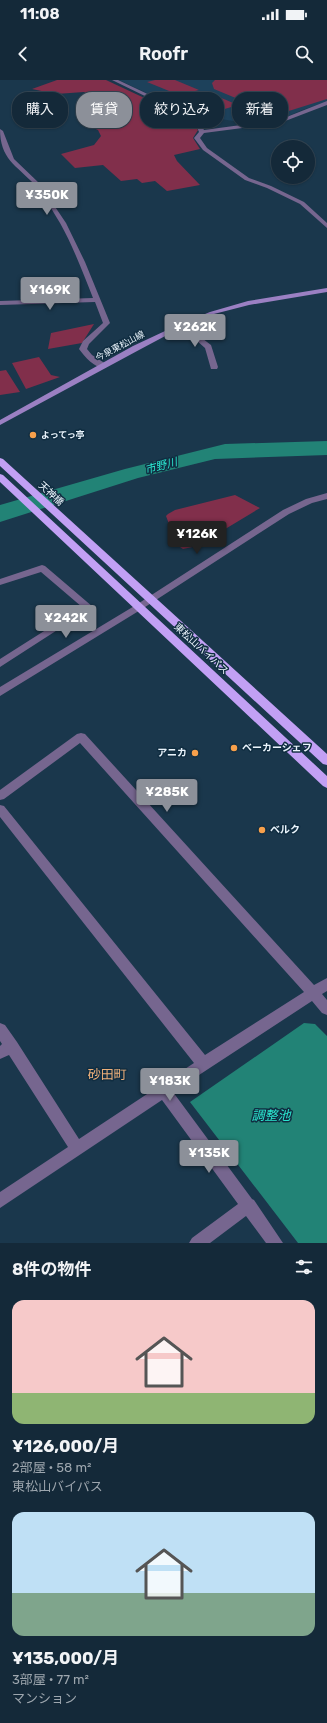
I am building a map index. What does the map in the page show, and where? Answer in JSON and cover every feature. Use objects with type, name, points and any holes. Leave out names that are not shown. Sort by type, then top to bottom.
[{"type":"highway","name":"天神橋","points":[[0,461],[71,527]]},
{"type":"highway","name":"東松山バイパス","points":[[2,479],[327,783]]},
{"type":"highway","name":"東松山バイパス","points":[[71,527],[327,761]]},
{"type":"main road","name":"今泉東松山線","points":[[0,423],[103,366],[182,325],[212,313],[248,303],[327,290]]},
{"type":"street","points":[[114,80],[188,115],[198,124],[202,132]]},
{"type":"street","points":[[327,104],[280,121],[202,132],[197,138],[205,149],[247,179],[270,187],[302,203],[327,226]]},
{"type":"street","points":[[0,131],[12,160],[37,184],[63,223],[98,300],[107,324],[86,343],[83,348],[89,357],[103,366]]},
{"type":"street","points":[[0,303],[98,300]]},
{"type":"street","points":[[182,325],[208,347],[214,366]]},
{"type":"street","points":[[0,692],[139,607],[150,598],[286,512],[309,501],[327,496]]},
{"type":"street","points":[[0,582],[42,568],[88,607],[0,664]]},
{"type":"street","points":[[0,796],[81,737],[218,887],[327,1010]]},
{"type":"street","points":[[0,809],[203,1064]]},
{"type":"street","points":[[0,1201],[203,1064],[327,984]]},
{"type":"street","points":[[0,1029],[6,1050],[77,1149]]},
{"type":"street","points":[[164,1091],[249,1205],[275,1243]]},
{"type":"street","points":[[197,1243],[249,1205]]},
{"type":"shaded area","points":[[57,80],[106,80],[132,92],[68,93],[46,92],[32,89]]},
{"type":"shaded area","points":[[119,80],[327,80],[327,102],[288,116],[288,92],[232,92],[232,121],[224,120],[224,92],[144,92]]},
{"type":"shaded area","points":[[155,80],[175,80],[199,90],[191,92],[172,92],[147,82]]},
{"type":"shaded area","points":[[215,80],[327,80],[327,99],[288,111],[288,92],[232,92],[232,97],[214,89],[212,83]]},
{"type":"shaded area","points":[[132,92],[140,96],[140,128],[196,128],[198,130],[193,138],[200,149],[174,155],[177,161],[200,185],[167,191],[155,181],[142,183],[137,179],[121,181],[103,165],[75,168],[61,154],[94,145],[101,136],[98,130],[94,128],[132,128]]},
{"type":"shaded area","points":[[224,99],[232,102],[232,107],[224,109]]},
{"type":"shaded area","points":[[94,324],[82,343],[48,349],[51,333]]},
{"type":"shaded area","points":[[39,357],[51,375],[60,377],[26,389],[12,363]]},
{"type":"shaded area","points":[[6,370],[20,392],[0,395],[0,371]]},
{"type":"shaded area","points":[[235,495],[260,508],[197,546],[183,549],[177,545],[166,516],[168,514],[175,510]]},
{"type":"water","name":"市野川","points":[[327,441],[327,455],[215,459],[138,478],[0,522],[0,505],[125,469],[225,444]]},
{"type":"water","name":"調整池","points":[[304,1023],[315,1024],[327,1036],[327,1243],[298,1243],[190,1102]]},
{"type":"place","name":"よってっ亭","points":[[33,435]]},
{"type":"place","name":"ベーカーシェフ","points":[[234,748]]},
{"type":"place","name":"アニカ","points":[[195,753]]},
{"type":"place","name":"ベルク","points":[[262,830]]},
{"type":"district","name":"砂田町","points":[[107,1074]]}]
